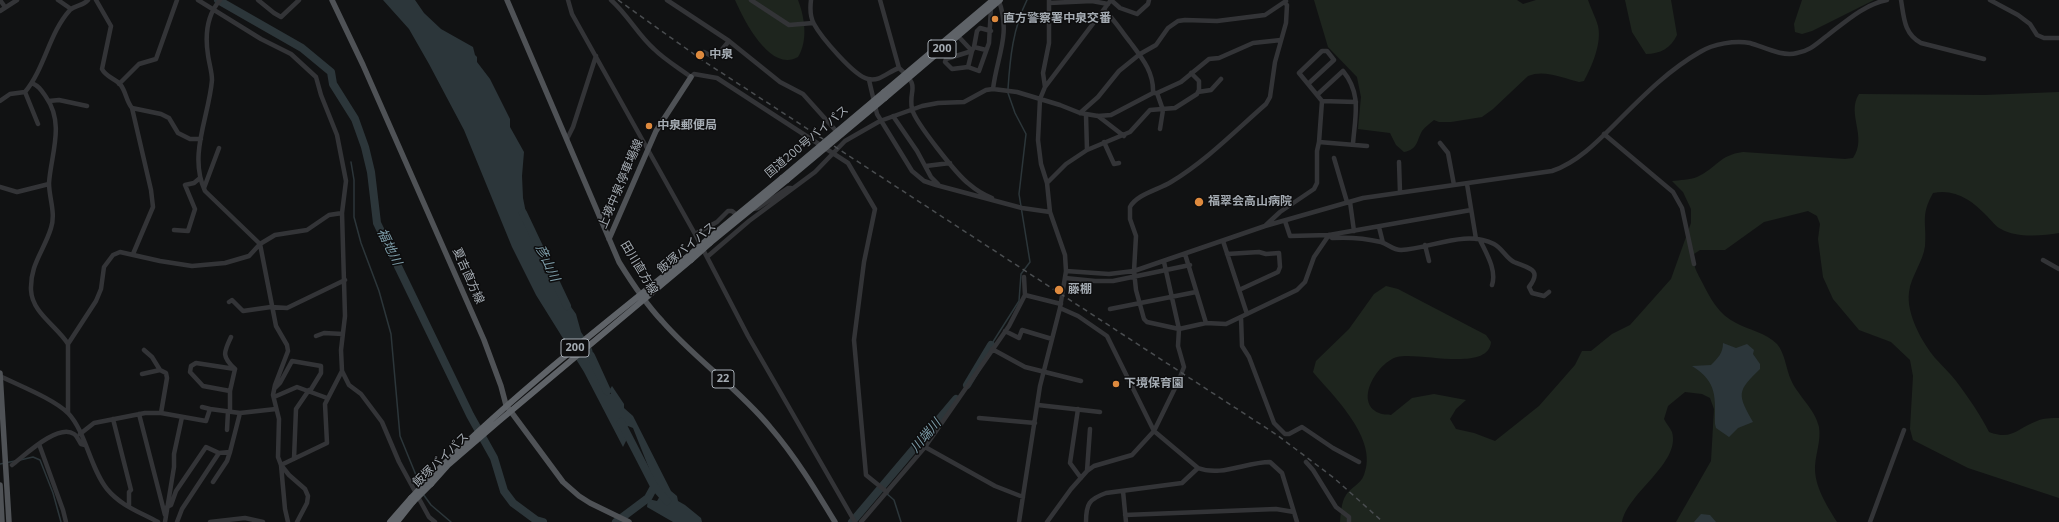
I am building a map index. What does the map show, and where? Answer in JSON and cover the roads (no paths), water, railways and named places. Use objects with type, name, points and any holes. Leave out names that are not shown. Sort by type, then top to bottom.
[{"type":"highway","name":"200","points":[[907,75],[958,36],[997,0]]},
{"type":"highway","name":"国道200号バイパス","points":[[636,302],[709,241],[737,215],[784,179],[997,0]]},
{"type":"highway","name":"飯塚バイパス","points":[[709,241],[751,209],[784,179]]},
{"type":"highway","name":"200","points":[[390,522],[506,405],[636,302]]},
{"type":"highway","name":"飯塚バイパス","points":[[469,443],[499,422],[636,302]]},
{"type":"highway","name":"飯塚バイパス","points":[[396,522],[412,500]]},
{"type":"main road","name":"夏吉直方線","points":[[332,0],[363,65],[484,340],[502,386],[506,405],[563,482],[579,496],[600,509],[630,522]]},
{"type":"main road","name":"田川直方線","points":[[507,0],[619,262],[641,297],[663,322],[747,401],[770,426],[790,452],[835,522]]},
{"type":"main road","name":"上境中泉停車場線","points":[[609,239],[656,131],[691,77]]},
{"type":"main road","points":[[0,373],[3,466],[8,522]]},
{"type":"main road","points":[[0,485],[2,522]]},
{"type":"street","points":[[0,0],[5,7]]},
{"type":"street","points":[[0,11],[18,0]]},
{"type":"street","points":[[58,0],[71,9]]},
{"type":"street","points":[[0,101],[10,94],[25,92],[32,82],[61,24],[71,9],[84,5],[88,0]]},
{"type":"street","points":[[96,0],[111,26],[102,69],[105,74],[119,84],[127,102],[132,108],[151,190],[153,207],[133,254]]},
{"type":"street","points":[[119,84],[139,64],[156,59],[177,0]]},
{"type":"street","points":[[198,0],[291,54],[316,77],[341,151],[346,181],[342,213],[345,280],[345,316],[341,350],[342,371],[350,385],[361,394],[382,422],[399,462],[429,516],[435,522]]},
{"type":"street","points":[[220,0],[213,8],[208,21],[207,50],[212,78],[197,164],[204,188],[212,199],[260,244],[271,307],[276,326],[287,344],[288,351],[274,388],[274,397],[279,419],[278,457],[281,465],[285,509],[288,522]]},
{"type":"street","points":[[258,0],[277,16],[283,16],[299,0]]},
{"type":"street","points":[[568,0],[572,14],[695,234],[748,336],[855,522]]},
{"type":"street","points":[[611,0],[623,11],[653,49],[691,77],[694,74],[717,78],[848,163],[875,209],[864,262],[854,340],[866,475],[886,492]]},
{"type":"street","points":[[667,0],[729,41],[780,82],[803,94],[845,141]]},
{"type":"street","points":[[751,0],[789,26],[813,23]]},
{"type":"street","points":[[809,0],[813,23],[858,74],[869,80],[880,78],[899,68]]},
{"type":"street","points":[[880,0],[899,68],[907,75],[914,90],[912,109],[937,147],[950,163],[969,184],[992,198]]},
{"type":"street","points":[[992,89],[1003,44],[1004,18],[997,0]]},
{"type":"street","points":[[1045,87],[1043,73],[1048,43],[1049,1],[1110,1],[1120,8],[1137,14],[1148,4],[1149,0]]},
{"type":"street","points":[[1066,271],[1109,274],[1134,271],[1164,262],[1265,226],[1348,202],[1400,192],[1533,175],[1564,167],[1604,134],[1649,91],[1683,63],[1701,51],[1729,43],[1748,43],[1777,52],[1795,54],[1810,49],[1860,12],[1880,1],[1887,0]]},
{"type":"street","points":[[1901,0],[1906,29],[1912,38],[1921,43],[1984,59]]},
{"type":"street","points":[[1990,0],[2018,15],[2030,24],[2037,35],[2044,38],[2059,38]]},
{"type":"street","points":[[1019,522],[1044,372],[1060,306],[1066,271],[1065,255],[1050,212],[1047,183],[1041,164],[1038,140],[1040,99],[1045,87],[1110,1]]},
{"type":"street","points":[[1080,113],[1098,97],[1119,71],[1140,54],[1156,45],[1168,28],[1178,22],[1185,20],[1217,21],[1265,15],[1286,1],[1286,23],[1275,62],[1270,97],[1266,104],[1189,170],[1170,183],[1132,203],[1129,214],[1136,236],[1137,246],[1134,271],[1139,304],[1144,319],[1147,322],[1179,329],[1206,324],[1226,324],[1297,290],[1305,282],[1314,257],[1329,235]]},
{"type":"street","points":[[986,50],[974,49],[946,59],[946,62],[952,69],[968,67],[979,71],[986,50],[991,31],[991,7]]},
{"type":"street","points":[[1104,10],[1122,29],[1129,41],[1140,54],[1151,73],[1155,93],[1163,110],[1160,129]]},
{"type":"street","points":[[968,67],[974,49],[977,31],[980,28],[991,31]]},
{"type":"street","points":[[958,36],[974,49]]},
{"type":"street","points":[[707,257],[749,221],[815,172],[845,141],[880,121],[893,116],[912,109],[938,103],[964,102],[986,90],[992,89],[1009,91],[1040,99],[1086,115],[1111,115],[1181,82],[1209,60],[1219,58],[1253,43],[1281,40]]},
{"type":"street","points":[[704,52],[715,58],[729,41]]},
{"type":"street","points":[[1265,226],[1280,212],[1314,189],[1317,183],[1317,151],[1322,102],[1318,94],[1308,84],[1299,73],[1322,52],[1327,52],[1334,60],[1308,84]]},
{"type":"street","points":[[567,139],[573,126],[596,56]]},
{"type":"street","points":[[1318,94],[1343,71],[1351,80],[1356,96],[1354,144]]},
{"type":"street","points":[[1191,73],[1199,81],[1198,92]]},
{"type":"street","points":[[1047,183],[1066,164],[1087,150],[1104,142],[1124,136],[1150,110],[1174,108],[1198,92],[1211,90],[1221,79]]},
{"type":"street","points":[[869,80],[880,121],[912,171],[924,181],[992,198],[1020,207],[1050,212]]},
{"type":"street","points":[[32,82],[41,88],[49,101],[56,120],[56,138],[49,184],[54,216],[52,227],[33,266],[31,291],[34,303],[68,344]]},
{"type":"street","points":[[25,92],[38,124]]},
{"type":"street","points":[[49,101],[59,100],[87,106]]},
{"type":"street","points":[[1322,102],[1356,102]]},
{"type":"street","points":[[132,108],[161,114],[169,118],[178,133],[190,139],[201,139]]},
{"type":"street","points":[[1086,115],[1087,150]]},
{"type":"street","points":[[893,116],[917,150],[931,178],[939,185]]},
{"type":"street","points":[[1098,116],[1124,136]]},
{"type":"street","points":[[1604,134],[1673,192],[1682,208],[1694,264]]},
{"type":"street","points":[[1104,142],[1114,164],[1119,163]]},
{"type":"street","points":[[1319,142],[1367,146]]},
{"type":"street","points":[[1440,143],[1448,153],[1454,185]]},
{"type":"street","points":[[204,188],[220,148]]},
{"type":"street","points":[[1334,158],[1348,202],[1354,231]]},
{"type":"street","points":[[1399,162],[1400,192]]},
{"type":"street","points":[[926,166],[950,163]]},
{"type":"street","points":[[174,230],[188,231],[195,209],[185,185],[194,183],[200,178]]},
{"type":"street","points":[[0,187],[17,192],[49,184]]},
{"type":"street","points":[[1467,184],[1478,240],[1491,266],[1494,276],[1492,285]]},
{"type":"street","points":[[751,209],[758,208],[788,188],[793,188]]},
{"type":"street","points":[[1285,221],[1290,236],[1329,235],[1471,210]]},
{"type":"street","points":[[695,234],[717,222],[728,211],[732,211],[737,215]]},
{"type":"street","points":[[68,413],[68,344],[96,301],[101,289],[104,267],[113,255],[120,252],[133,254],[160,262],[192,266],[225,263],[249,256],[260,244],[275,235],[307,230],[328,215],[342,213]]},
{"type":"street","points":[[1379,227],[1383,243]]},
{"type":"street","points":[[1329,235],[1332,238],[1354,236],[1383,243],[1390,248],[1400,250],[1450,240],[1478,240],[1496,245],[1514,262],[1526,266],[1533,271],[1536,276],[1535,280],[1529,287],[1532,293],[1544,296],[1549,292]]},
{"type":"street","points":[[1223,241],[1247,314]]},
{"type":"street","points":[[1425,245],[1428,261]]},
{"type":"street","points":[[1227,254],[1259,252],[1266,254],[1279,253],[1280,267],[1278,272],[1239,290]]},
{"type":"street","points":[[1185,254],[1190,266],[1206,324]]},
{"type":"street","points":[[2043,260],[2059,269]]},
{"type":"street","points":[[1047,522],[1087,471],[1094,466],[1132,455],[1154,432],[1184,367],[1178,346],[1179,329],[1164,262]]},
{"type":"street","points":[[1065,278],[1095,282],[1135,277],[1190,266]]},
{"type":"street","points":[[861,522],[925,446],[1005,331],[1018,311],[1025,295],[1024,277]]},
{"type":"street","points":[[229,302],[232,300],[236,302],[243,311],[271,307],[287,308],[345,280]]},
{"type":"street","points":[[1110,309],[1196,292]]},
{"type":"street","points":[[1025,295],[1060,306],[1078,316],[1107,336],[1148,423],[1154,432],[1198,468],[1210,471],[1221,471],[1260,462],[1270,462],[1282,473],[1297,522]]},
{"type":"street","points":[[1241,317],[1242,346],[1249,357],[1274,423],[1285,434],[1289,434],[1302,427],[1333,448],[1359,462]]},
{"type":"street","points":[[1005,331],[1019,338],[1022,330],[1052,339]]},
{"type":"street","points":[[316,336],[324,333],[343,334]]},
{"type":"street","points":[[231,336],[224,351],[224,355],[229,364],[235,369]]},
{"type":"street","points":[[992,349],[1025,367],[1081,382]]},
{"type":"street","points":[[144,350],[152,357],[160,370],[166,373],[167,378],[161,413]]},
{"type":"street","points":[[274,388],[280,383],[292,361],[321,366],[321,373],[296,409],[294,459]]},
{"type":"street","points":[[230,391],[203,386],[189,369],[196,363],[235,369]]},
{"type":"street","points":[[227,430],[230,391],[235,369]]},
{"type":"street","points":[[142,374],[160,370]]},
{"type":"street","points":[[281,465],[327,443],[325,404],[342,371]]},
{"type":"street","points":[[0,377],[45,399],[68,413],[80,434],[97,474],[106,489],[119,502],[158,522]]},
{"type":"street","points":[[274,397],[297,387],[327,398]]},
{"type":"street","points":[[1038,405],[1100,412]]},
{"type":"street","points":[[202,407],[240,413],[276,409]]},
{"type":"street","points":[[80,434],[94,423],[139,414],[161,413],[206,421],[210,409]]},
{"type":"street","points":[[1078,409],[1070,463],[1081,478]]},
{"type":"street","points":[[213,482],[227,461],[240,413]]},
{"type":"street","points":[[139,414],[166,516]]},
{"type":"street","points":[[165,522],[174,467],[174,454],[182,417]]},
{"type":"street","points":[[979,418],[1035,423]]},
{"type":"street","points":[[113,419],[131,490],[129,507]]},
{"type":"street","points":[[1087,471],[1090,429]]},
{"type":"street","points":[[1870,522],[1904,430]]},
{"type":"street","points":[[12,466],[39,444],[56,434],[66,432],[75,434],[81,444],[85,445]]},
{"type":"street","points":[[39,444],[66,522]]},
{"type":"street","points":[[925,446],[995,486],[1023,497]]},
{"type":"street","points":[[167,507],[171,505],[176,491],[206,447],[219,453],[230,452]]},
{"type":"street","points":[[177,522],[182,508],[219,453]]},
{"type":"street","points":[[1306,462],[1313,470],[1336,507],[1349,517],[1349,522]]},
{"type":"street","points":[[281,465],[289,475],[305,489],[308,496],[307,503],[297,522]]},
{"type":"street","points":[[1086,522],[1086,509],[1090,502],[1106,493],[1182,483],[1198,468]]},
{"type":"street","points":[[1123,491],[1126,522]]},
{"type":"street","points":[[1125,515],[1276,509],[1294,512]]},
{"type":"street","points":[[210,522],[245,518],[263,522]]},
{"type":"waterway","name":"福地川","points":[[218,0],[302,48],[331,72],[333,84],[355,119],[365,147],[371,172],[377,223],[470,415],[494,458],[504,491],[513,503],[536,520],[543,522]]},
{"type":"waterway","points":[[1008,89],[1015,32],[1027,0]]},
{"type":"waterway","points":[[991,345],[1019,301],[1021,274],[1030,262],[1019,194],[1026,134],[1015,113],[1008,93]]},
{"type":"waterway","points":[[351,162],[354,180],[354,217],[361,243],[379,291],[391,334],[400,436],[420,485]]},
{"type":"waterway","name":"彦山川","points":[[523,213],[567,306]]},
{"type":"waterway","name":"川端川","points":[[967,385],[991,345]]},
{"type":"waterway","name":"彦山川","points":[[591,356],[607,391]]},
{"type":"waterway","name":"川端川","points":[[852,522],[956,399]]},
{"type":"waterway","name":"彦山川","points":[[621,422],[654,486],[667,501]]},
{"type":"waterway","points":[[20,460],[33,457],[40,460],[53,493],[61,522]]},
{"type":"waterway","points":[[0,464],[15,461]]},
{"type":"waterway","name":"福地川","points":[[616,522],[648,498],[654,487]]},
{"type":"waterway","points":[[886,493],[894,500],[901,522]]},
{"type":"waterway","points":[[423,494],[431,505],[451,522]]},
{"type":"railway","points":[[618,0],[705,62],[1277,435],[1334,478],[1383,522]]},
{"type":"place","name":"直方警察署中泉交番","points":[[995,19]]},
{"type":"place","name":"中泉","points":[[700,55]]},
{"type":"place","name":"中泉郵便局","points":[[649,126]]},
{"type":"place","name":"福翠会高山病院","points":[[1199,202]]},
{"type":"place","name":"藤棚","points":[[1059,290]]},
{"type":"place","name":"下境保育園","points":[[1116,384]]}]
